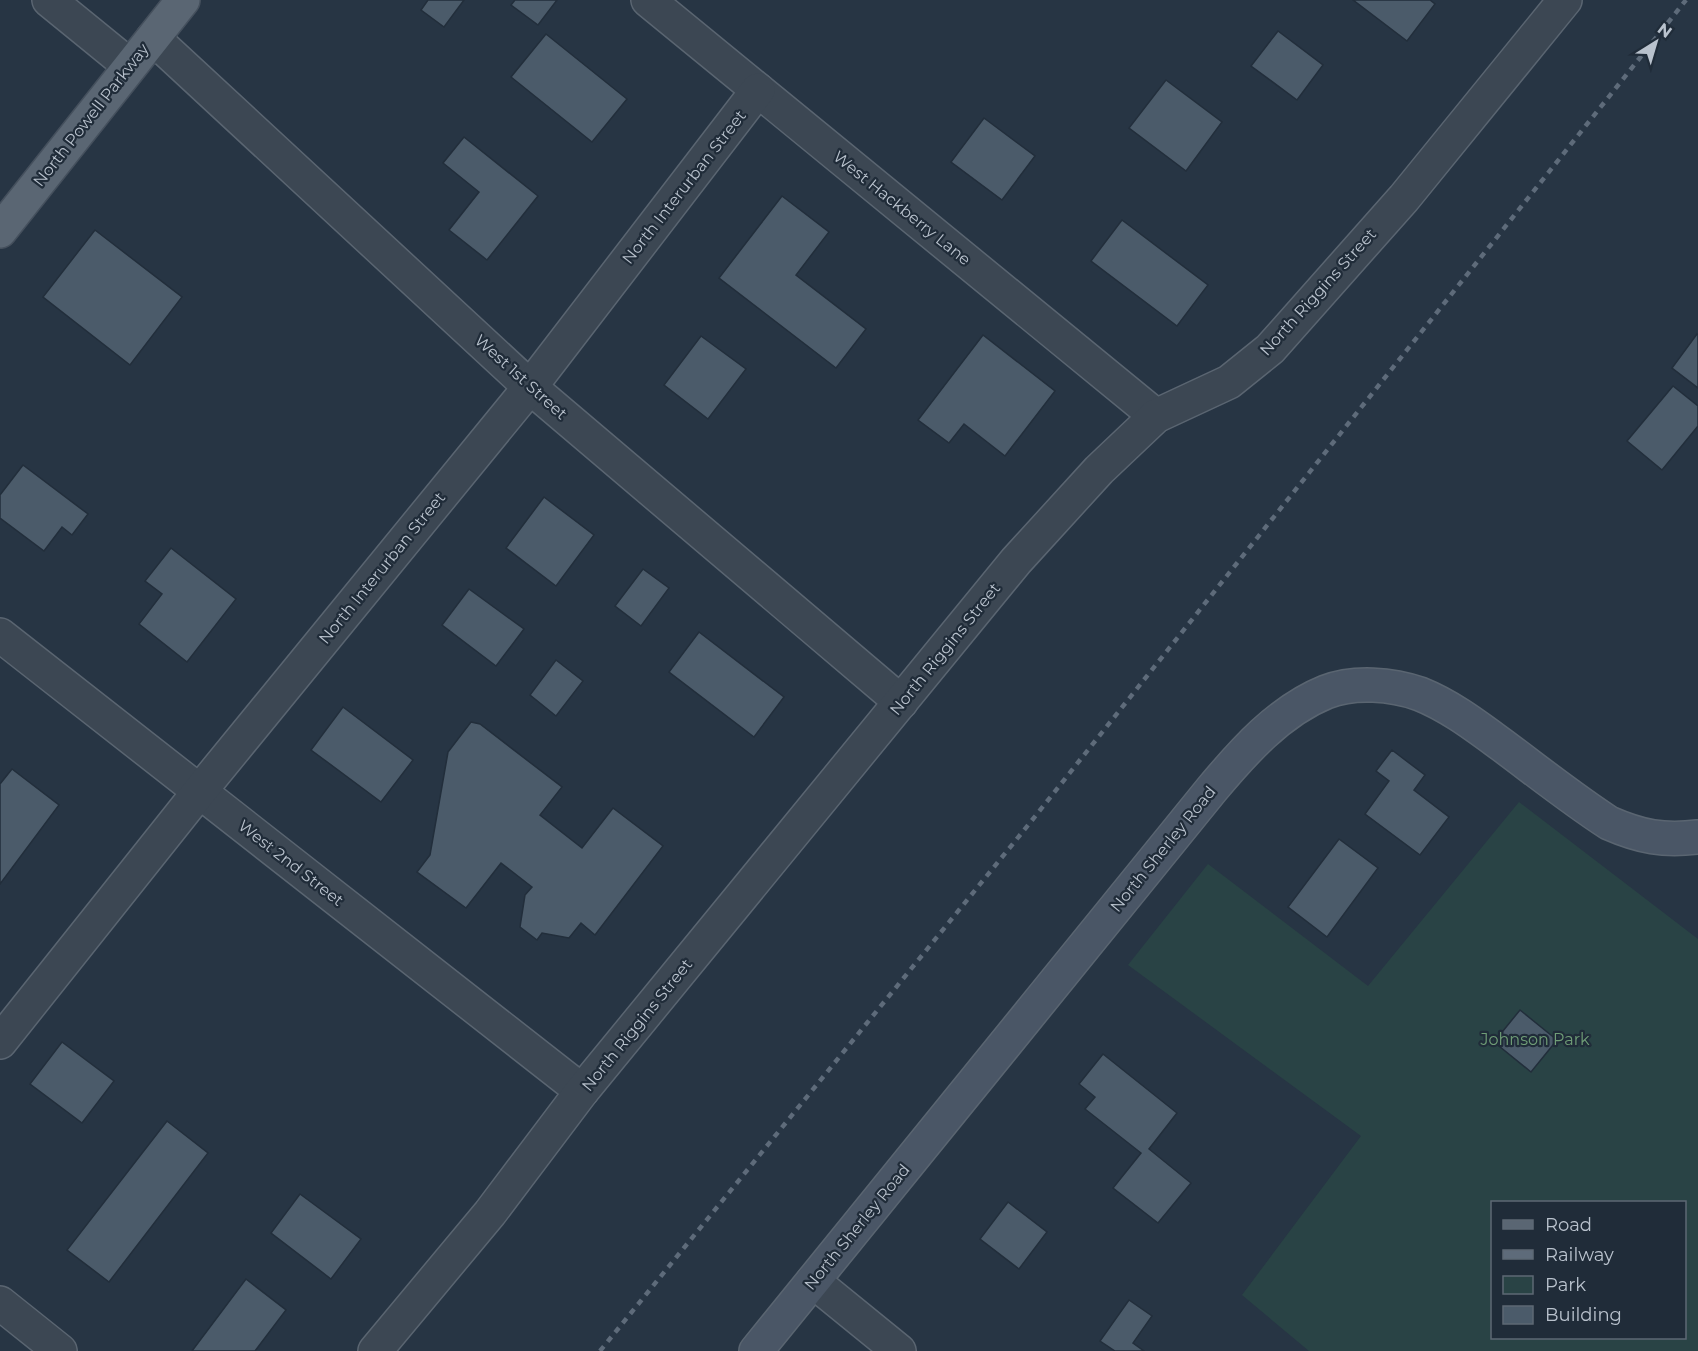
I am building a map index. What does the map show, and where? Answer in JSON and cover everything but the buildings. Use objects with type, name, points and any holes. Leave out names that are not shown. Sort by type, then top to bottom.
[{"type":"main road","name":"North Powell Parkway","points":[[0,231],[183,0]]},
{"type":"main road","name":"North Sherley Road","points":[[756,1351],[1232,765],[1267,730],[1288,714],[1325,693],[1346,687],[1367,686],[1395,688],[1419,694],[1442,704],[1466,719],[1609,823],[1631,833],[1652,838],[1673,840],[1698,837]]},
{"type":"street","points":[[49,0],[130,66]]},
{"type":"street","name":"West Hackberry Lane","points":[[648,0],[1156,416]]},
{"type":"street","name":"North Riggins Street","points":[[375,1351],[490,1213],[582,1091],[1016,561],[1099,470],[1156,416],[1229,382],[1270,349],[1404,198],[1565,0]]},
{"type":"street","name":"West 1st Street","points":[[153,38],[530,387],[901,702]]},
{"type":"street","name":"North Interurban Street","points":[[0,1042],[199,792],[530,387],[758,90]]},
{"type":"street","name":"West 2nd Street","points":[[0,635],[582,1091]]},
{"type":"street","points":[[813,1281],[899,1351]]},
{"type":"street","points":[[0,1303],[60,1351]]},
{"type":"green space","name":"Johnson Park","points":[[1519,802],[1698,939],[1698,1351],[1309,1351],[1242,1295],[1361,1136],[1128,965],[1208,864],[1368,986]]},
{"type":"railway","points":[[600,1351],[1029,824],[1686,0]]}]
